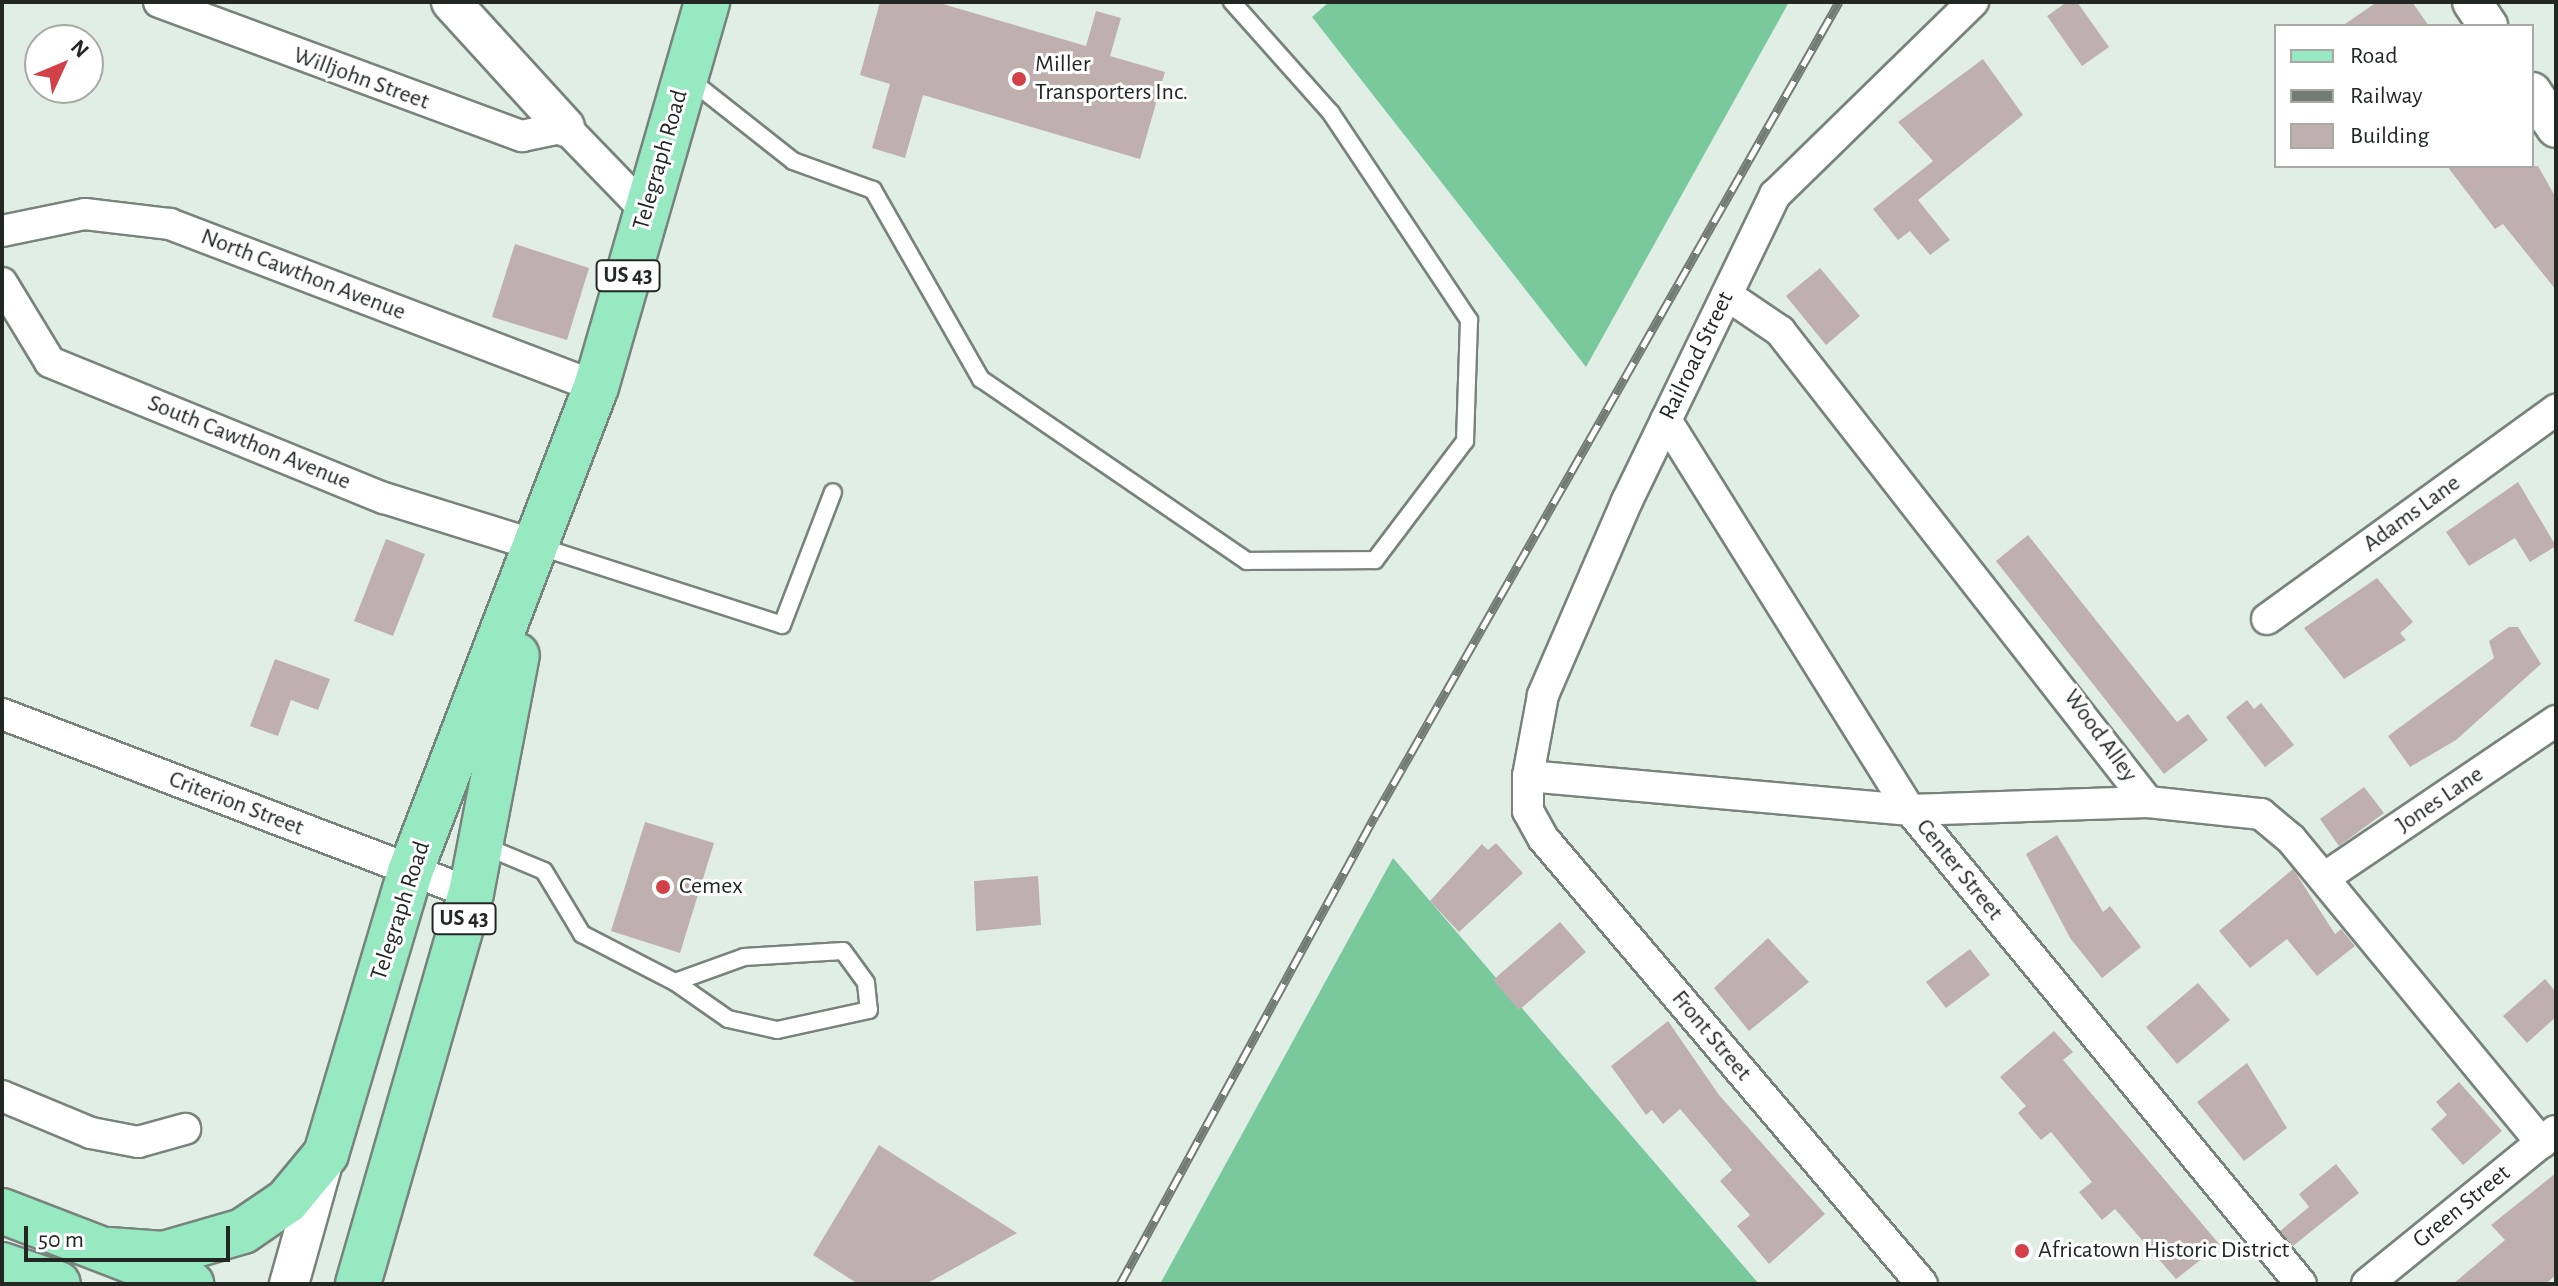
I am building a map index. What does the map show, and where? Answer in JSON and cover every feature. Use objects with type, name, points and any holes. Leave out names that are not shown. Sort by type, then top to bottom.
[{"type":"main road","name":"Telegraph Road","points":[[326,1154],[410,872],[538,546],[596,387],[707,2]]},
{"type":"main road","name":"Telegraph Road","points":[[358,1284],[471,893],[538,546]]},
{"type":"main road","points":[[109,1250],[164,1254],[243,1231],[287,1201],[326,1154]]},
{"type":"main road","points":[[2,1211],[191,1284]]},
{"type":"main road","points":[[2,1265],[58,1284]]},
{"type":"street","name":"Willjohn Street","points":[[159,2],[522,136],[565,127]]},
{"type":"street","points":[[451,2],[646,211]]},
{"type":"street","name":"Railroad Street","points":[[1528,776],[1543,695],[1666,420],[1775,195],[1973,2]]},
{"type":"street","points":[[2472,2],[2487,24]]},
{"type":"street","points":[[2534,95],[2556,128]]},
{"type":"street","name":"North Cawthon Avenue","points":[[2,231],[85,214],[170,224],[596,387]]},
{"type":"street","name":"South Cawthon Avenue","points":[[2,283],[50,362],[384,498],[538,546]]},
{"type":"street","name":"Wood Alley","points":[[1727,295],[1780,331],[2148,802],[2261,814],[2324,878],[2549,1136]]},
{"type":"street","name":"Adams Lane","points":[[2267,619],[2556,410]]},
{"type":"street","name":"Center Street","points":[[1666,420],[1910,810],[2301,1284]]},
{"type":"street","name":"Criterion Street","points":[[2,714],[471,893]]},
{"type":"street","name":"Jones Lane","points":[[2324,878],[2556,721]]},
{"type":"street","points":[[1528,776],[1910,810],[2148,802]]},
{"type":"street","name":"Front Street","points":[[1528,776],[1528,811],[1543,838],[1922,1284]]},
{"type":"street","points":[[2,1096],[91,1133],[138,1142],[185,1129]]},
{"type":"street","name":"Green Street","points":[[2367,1284],[2549,1136]]},
{"type":"street","name":"Telegraph Road","points":[[289,1284],[326,1154]]},
{"type":"lane","points":[[686,76],[793,161],[873,190],[981,379],[1247,561],[1375,560],[1465,441],[1469,320],[1331,113],[1232,2]]},
{"type":"lane","points":[[538,546],[782,625],[833,492]]},
{"type":"lane","points":[[480,844],[544,871],[582,934],[675,982],[728,1019],[777,1030],[869,1010],[866,983],[843,951],[744,957],[675,982]]},
{"type":"green space","points":[[1329,2],[1789,2],[1586,367],[1312,17]]},
{"type":"green space","points":[[1393,858],[1759,1284],[1160,1284]]},
{"type":"building","name":"Miller Transporters Inc.","points":[[880,2],[936,2],[1086,46],[1096,11],[1121,18],[1110,56],[1165,72],[1140,159],[923,95],[905,158],[872,148],[890,84],[860,75]]},
{"type":"building","points":[[2067,2],[2077,2],[2109,47],[2082,66],[2047,16]]},
{"type":"building","points":[[2377,2],[2412,2],[2428,24],[2345,24]]},
{"type":"building","points":[[1983,59],[2023,115],[1918,200],[1950,240],[1930,255],[1910,231],[1898,240],[1873,209],[1933,161],[1898,122]]},
{"type":"building","points":[[2538,166],[2556,198],[2556,290],[2503,224],[2495,229],[2449,168]]},
{"type":"building","points":[[515,244],[589,268],[567,340],[492,317]]},
{"type":"building","points":[[1820,268],[1860,316],[1826,345],[1786,296]]},
{"type":"building","points":[[2518,482],[2556,546],[2530,562],[2515,538],[2469,566],[2446,532]]},
{"type":"building","points":[[2028,535],[2177,722],[2188,714],[2208,740],[2164,774],[1996,561]]},
{"type":"building","points":[[386,539],[425,554],[393,636],[354,621]]},
{"type":"building","points":[[2377,578],[2413,622],[2400,633],[2406,640],[2344,679],[2304,628]]},
{"type":"building","points":[[2509,627],[2518,627],[2541,664],[2456,740],[2410,767],[2388,736],[2494,658],[2489,641]]},
{"type":"building","points":[[275,659],[330,679],[318,710],[291,700],[278,736],[250,726]]},
{"type":"building","points":[[2247,700],[2254,709],[2261,703],[2294,745],[2265,767],[2226,717]]},
{"type":"building","points":[[2364,787],[2384,813],[2339,846],[2320,819]]},
{"type":"building","name":"Cemex","points":[[645,822],[714,843],[680,953],[611,931]]},
{"type":"building","points":[[2057,835],[2103,912],[2110,906],[2141,947],[2102,978],[2070,938],[2026,854]]},
{"type":"building","points":[[1496,843],[1523,873],[1459,932],[1430,901],[1482,844],[1488,850]]},
{"type":"building","points":[[2293,869],[2335,934],[2341,929],[2355,946],[2317,976],[2287,939],[2250,968],[2219,931]]},
{"type":"building","points":[[1038,876],[1041,925],[976,931],[974,881]]},
{"type":"building","points":[[1560,922],[1586,952],[1519,1010],[1493,980]]},
{"type":"building","points":[[1768,938],[1809,982],[1749,1031],[1714,988]]},
{"type":"building","points":[[1970,949],[1990,975],[1946,1008],[1926,982]]},
{"type":"building","points":[[2545,979],[2556,992],[2556,1017],[2527,1043],[2503,1016]]},
{"type":"building","points":[[2198,983],[2230,1020],[2177,1064],[2146,1027]]},
{"type":"building","points":[[1668,1021],[1719,1095],[1825,1214],[1769,1264],[1737,1226],[1750,1215],[1720,1181],[1732,1170],[1680,1109],[1663,1124],[1652,1110],[1646,1115],[1611,1066]]},
{"type":"building","points":[[2054,1031],[2073,1052],[2063,1060],[2220,1245],[2176,1279],[2115,1209],[2102,1220],[2079,1192],[2092,1182],[2051,1132],[2041,1140],[2018,1113],[2026,1106],[2000,1077]]},
{"type":"building","points":[[2247,1063],[2287,1128],[2244,1161],[2197,1102]]},
{"type":"building","points":[[2459,1082],[2502,1131],[2463,1165],[2431,1129],[2447,1115],[2436,1102]]},
{"type":"building","points":[[879,1145],[1017,1233],[926,1284],[858,1284],[813,1255]]},
{"type":"building","points":[[2336,1164],[2359,1193],[2293,1246],[2280,1231],[2309,1207],[2299,1194]]},
{"type":"building","points":[[2556,1173],[2556,1275],[2546,1284],[2453,1284],[2505,1240],[2491,1225]]},
{"type":"railway","points":[[1120,1284],[1375,816],[1839,2]]},
{"type":"place","name":"Miller Transporters Inc.","points":[[1019,79]]},
{"type":"place","name":"Cemex","points":[[663,887]]},
{"type":"place","name":"Africatown Historic District","points":[[2022,1251]]}]
